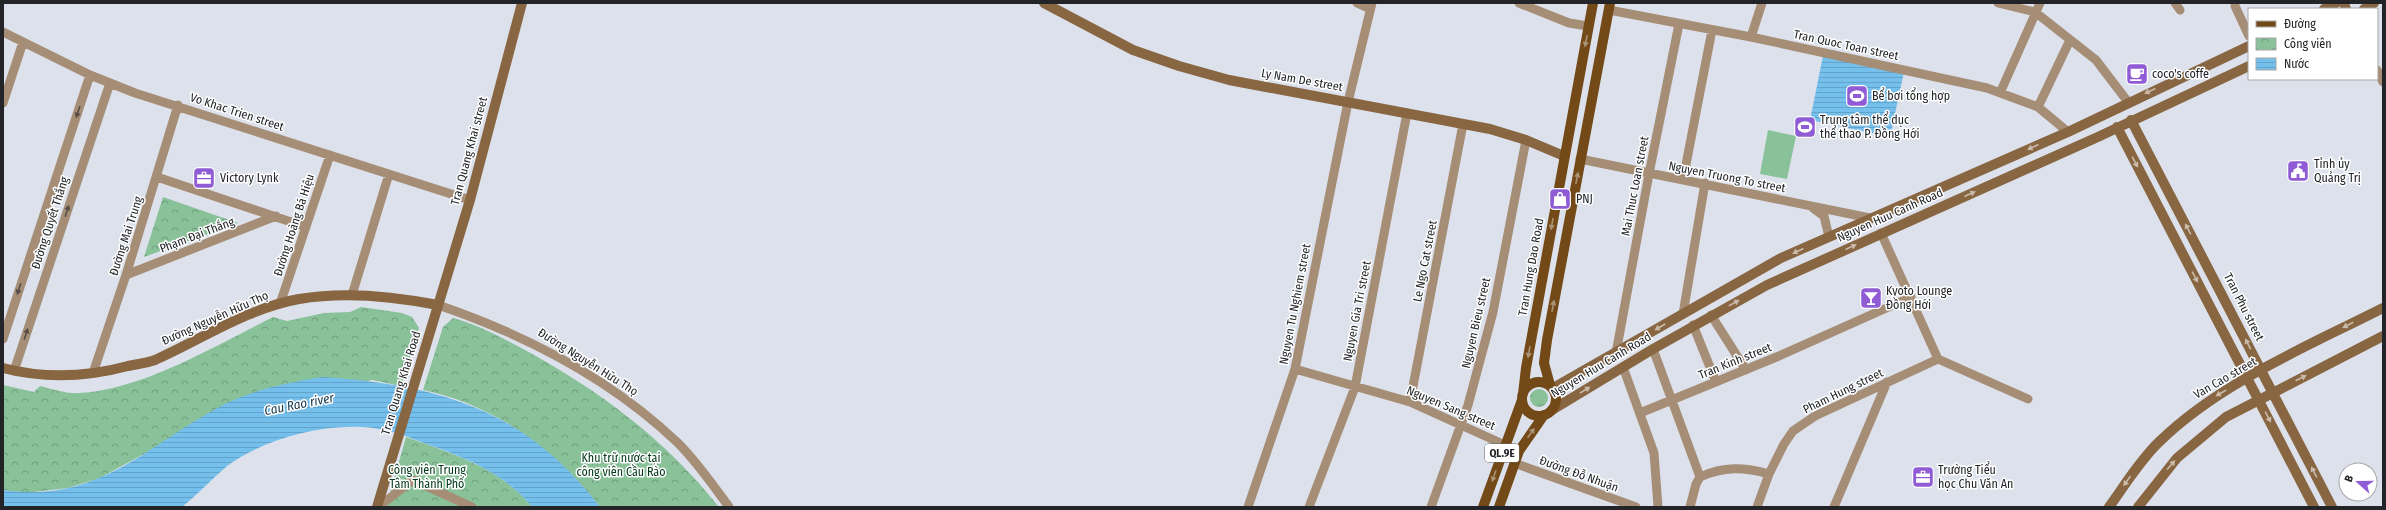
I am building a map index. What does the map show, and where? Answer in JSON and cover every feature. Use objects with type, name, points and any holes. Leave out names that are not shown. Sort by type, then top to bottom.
[{"type":"main road","name":"Tran Hung Dao Road","points":[[1483,507],[1504,445],[1523,397],[1526,368],[1593,3]]},
{"type":"main road","points":[[1552,387],[1542,382],[1534,382],[1527,387],[1523,397],[1528,412],[1536,416],[1548,413],[1556,400],[1552,387],[1544,363],[1547,340],[1610,6]]},
{"type":"main road","points":[[1564,156],[1580,159]]},
{"type":"main road","name":"QL.9E","points":[[1499,507],[1514,463],[1523,443],[1548,413]]},
{"type":"street","name":"Tran Quang Khai street","points":[[438,305],[470,200],[522,3]]},
{"type":"street","name":"Ly Nam De street","points":[[1044,3],[1134,50],[1179,66],[1229,80],[1408,112],[1490,129],[1526,140],[1564,156]]},
{"type":"street","points":[[1357,3],[1371,6]]},
{"type":"street","points":[[1519,3],[1569,23],[1588,26]]},
{"type":"street","points":[[1750,37],[1762,3]]},
{"type":"street","points":[[1998,3],[2035,12],[2096,60],[2128,102]]},
{"type":"street","points":[[2000,93],[2040,3]]},
{"type":"street","points":[[2326,8],[2336,3]]},
{"type":"street","name":"Nguyen Tu Nghiem street","points":[[1248,507],[1295,370],[1348,102],[1371,6]]},
{"type":"street","name":"Tran Quoc Toan street","points":[[1610,6],[1679,24],[1750,37],[1987,88],[2038,107],[2068,132]]},
{"type":"street","points":[[2235,6],[2248,34]]},
{"type":"street","name":"Mai Thuc Loan street","points":[[1616,353],[1649,174],[1679,24]]},
{"type":"street","points":[[1683,180],[1712,30]]},
{"type":"street","name":"Vo Khac Trien street","points":[[3,32],[90,76],[178,106],[470,200]]},
{"type":"street","points":[[2038,107],[2070,40]]},
{"type":"street","points":[[3,103],[23,42]]},
{"type":"street","name":"Nguyen Huu Canh Road","points":[[1552,387],[1616,353],[1758,270],[1870,218],[2068,132],[2128,102],[2248,46]]},
{"type":"street","name":"Nguyen Huu Canh Road","points":[[1548,413],[1622,367],[1711,315],[1767,285],[2248,66]]},
{"type":"street","points":[[2378,72],[2383,82]]},
{"type":"street","name":"Đường Quyết Thắng","points":[[3,339],[90,76]]},
{"type":"street","name":"Đường Quyết Thắng","points":[[14,371],[110,83]]},
{"type":"street","name":"Tran Phu street","points":[[2128,102],[2133,120],[2332,507]]},
{"type":"street","name":"Đường Mai Trung","points":[[93,373],[126,275],[178,106]]},
{"type":"street","name":"Nguyen Gia Tri street","points":[[1309,507],[1355,386],[1408,112]]},
{"type":"street","name":"Le Ngo Cat street","points":[[1410,402],[1463,124]]},
{"type":"street","points":[[2117,127],[2260,400],[2314,507]]},
{"type":"street","name":"Nguyen Bieu street","points":[[1432,507],[1462,425],[1493,312],[1526,140]]},
{"type":"street","name":"Đường Hoàng Bá Hiệu","points":[[280,304],[330,154]]},
{"type":"street","name":"Nguyen Truong To street","points":[[1580,159],[1649,174],[1705,183],[1870,218]]},
{"type":"street","points":[[352,294],[389,174]]},
{"type":"street","points":[[157,176],[306,227]]},
{"type":"street","points":[[1683,314],[1705,183]]},
{"type":"street","points":[[1807,205],[1822,213],[1834,254]]},
{"type":"street","name":"Phạm Đại Thắng","points":[[126,275],[276,216]]},
{"type":"street","points":[[1870,218],[1881,233],[1938,359],[2028,399]]},
{"type":"street","name":"Đường Nguyễn Hữu Thọ","points":[[3,368],[27,374],[64,376],[104,372],[153,360],[247,316],[280,304],[300,299],[352,294],[408,299],[438,305],[482,320],[543,347],[632,404],[687,453],[728,507]]},
{"type":"street","name":"Tran Kinh street","points":[[1640,413],[1746,370],[1911,297]]},
{"type":"street","name":"Tran Quang Khai Road","points":[[378,507],[438,305]]},
{"type":"street","name":"Van Cao street","points":[[2109,507],[2158,442],[2207,401],[2383,308]]},
{"type":"street","points":[[1711,315],[1746,370]]},
{"type":"street","points":[[1693,326],[1716,382]]},
{"type":"street","points":[[2138,507],[2177,458],[2226,418],[2383,336]]},
{"type":"street","points":[[1653,349],[1700,477]]},
{"type":"street","name":"Pham Hung street","points":[[1757,507],[1784,444],[1793,431],[1815,416],[1938,359]]},
{"type":"street","points":[[1622,367],[1654,453],[1658,507]]},
{"type":"street","name":"Nguyen Sang street","points":[[1295,370],[1410,402],[1504,445]]},
{"type":"street","points":[[1834,507],[1887,382]]},
{"type":"street","name":"Đường Đỗ Nhuận","points":[[1514,463],[1636,507]]},
{"type":"street","points":[[1690,507],[1696,484],[1700,477],[1714,471],[1738,467],[1770,474]]},
{"type":"street","points":[[378,507],[413,480],[472,507]]},
{"type":"green space","points":[[1768,130],[1796,136],[1787,179],[1760,174]]},
{"type":"green space","points":[[163,197],[238,223],[144,257]]},
{"type":"green space","points":[[361,307],[402,313],[412,317],[419,328],[401,386],[372,380],[194,422],[164,443],[98,479],[68,488],[25,493],[3,490],[3,385],[34,392],[40,386],[70,393],[103,390],[128,384],[179,364],[204,353],[273,317],[287,321],[324,313],[350,312]]},
{"type":"green space","name":"Khu trữ nước tại công viên Cầu Rào","points":[[453,318],[499,336],[580,382],[654,439],[699,483],[719,507],[600,507],[563,466],[522,432],[475,406],[423,390],[443,327]]},
{"type":"green space","points":[[1539,389],[1545,392],[1548,398],[1545,404],[1539,407],[1533,404],[1530,398],[1533,392]]},
{"type":"green space","name":"Công viên Trung Tâm Thành Phố","points":[[406,437],[474,463],[506,482],[520,493],[532,507],[386,507]]},
{"type":"water","name":"Bể bơi tổng hợp","points":[[1823,56],[1904,72],[1890,137],[1810,120]]},
{"type":"water","name":"Cau Rao river","points":[[323,377],[405,387],[443,396],[478,409],[511,425],[542,447],[572,474],[600,507],[532,507],[523,496],[501,479],[464,458],[389,431],[349,427],[327,428],[305,432],[283,438],[243,455],[227,466],[182,507],[3,507],[3,490],[38,492],[69,488],[97,479],[122,467],[199,419],[238,398],[274,387]]},
{"type":"place","name":"coco's coffe","points":[[2137,74]]},
{"type":"place","name":"Bể bơi tổng hợp","points":[[1857,96]]},
{"type":"place","name":"Trung tâm thể dục thể thao P. Đồng Hới","points":[[1805,127]]},
{"type":"place","name":"Tỉnh ủy Quảng Trị","points":[[2298,171]]},
{"type":"place","name":"Victory Lynk","points":[[204,178]]},
{"type":"place","name":"PNJ","points":[[1560,199]]},
{"type":"place","name":"Kyoto Lounge Đồng Hới","points":[[1871,298]]},
{"type":"place","name":"Trường Tiểu học Chu Văn An","points":[[1923,477]]}]
